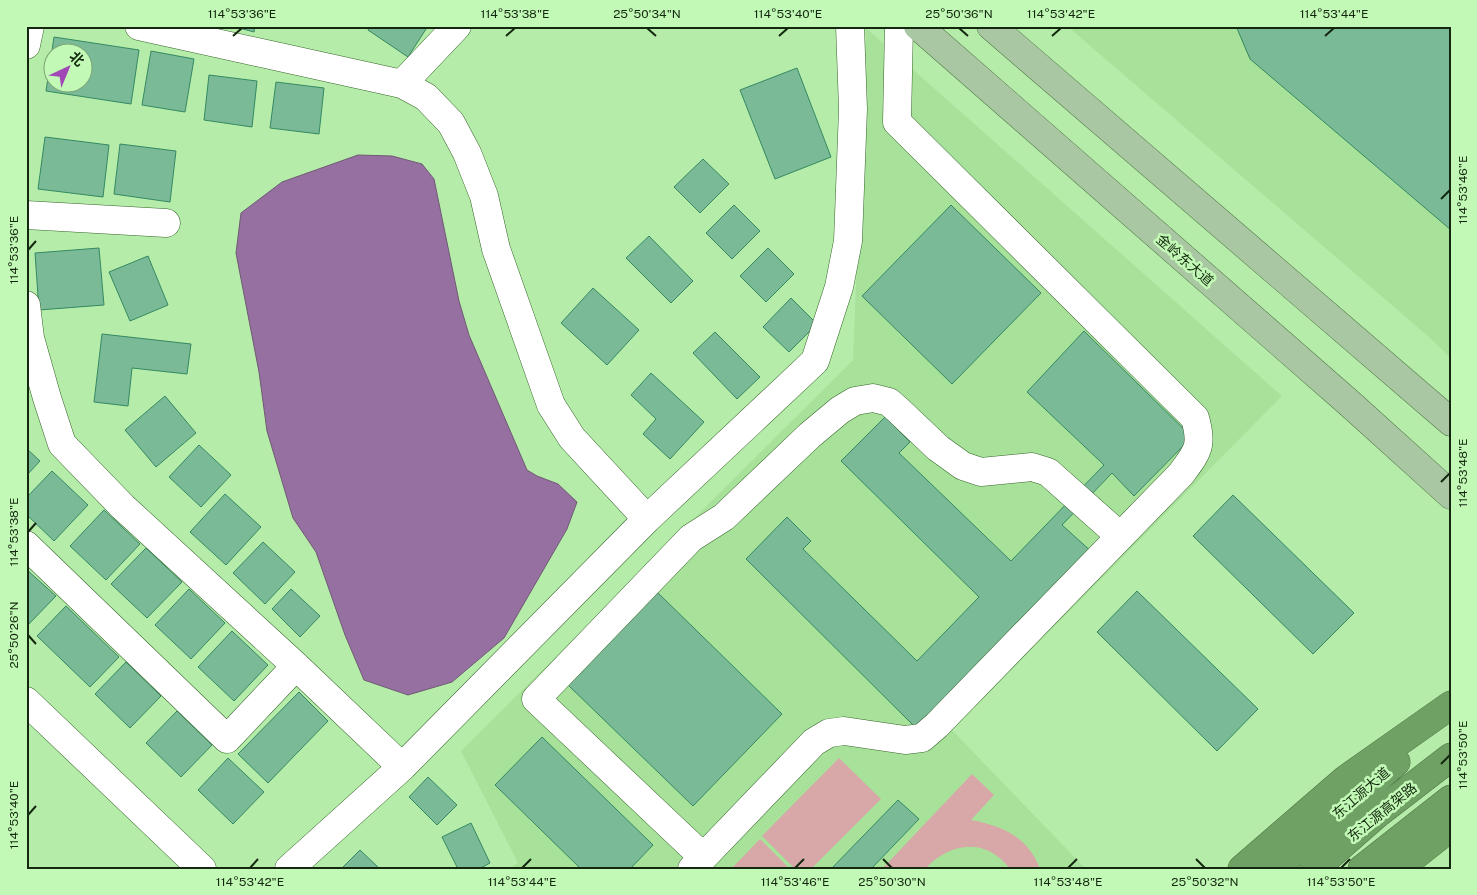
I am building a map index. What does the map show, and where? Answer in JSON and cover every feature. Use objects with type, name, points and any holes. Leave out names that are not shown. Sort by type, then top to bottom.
[{"type":"highway","points":[[1242,869],[1346,779],[1451,705]]},
{"type":"highway","name":"东江源大道","points":[[1274,869],[1405,755],[1451,720]]},
{"type":"highway","name":"东江源高架路","points":[[1314,869],[1377,814],[1451,757]]},
{"type":"highway","points":[[1362,869],[1451,799]]},
{"type":"highway","points":[[1398,869],[1451,827]]},
{"type":"main road","name":"金岭东大道","points":[[918,26],[1341,396],[1451,495]]},
{"type":"main road","points":[[992,26],[1451,422]]},
{"type":"street","points":[[26,44],[30,26]]},
{"type":"street","points":[[139,26],[402,84],[426,97],[451,123],[467,153],[484,196],[496,248],[551,405],[572,438],[648,519]]},
{"type":"street","points":[[402,84],[457,26]]},
{"type":"street","points":[[289,869],[402,767],[648,519],[815,361],[839,287],[848,241],[853,109],[850,26]]},
{"type":"street","points":[[899,26],[897,122],[1195,418],[1200,436],[1196,453],[1181,474],[922,738],[905,740],[844,731],[829,733],[814,742],[698,863],[536,699],[691,538],[724,517],[810,435],[840,410],[855,401],[873,398],[889,402],[938,448],[963,466],[981,472],[1032,467],[1048,472],[1120,536]]},
{"type":"street","points":[[26,215],[166,223]]},
{"type":"street","points":[[26,305],[30,338],[62,444],[123,507],[296,666],[402,767]]},
{"type":"street","points":[[26,545],[227,738],[296,666]]},
{"type":"street","points":[[26,701],[202,869]]},
{"type":"shaded area","points":[[1067,26],[1451,26],[1451,358],[1430,338]]},
{"type":"shaded area","points":[[866,28],[1282,396],[952,730],[1086,869],[509,869],[518,863],[461,751],[853,360]]},
{"type":"shaded area","points":[[358,155],[392,156],[422,164],[434,179],[459,301],[469,335],[527,470],[558,484],[577,502],[567,529],[504,638],[452,682],[408,695],[364,680],[345,635],[316,552],[293,518],[267,431],[259,372],[236,253],[241,213],[282,182]]},
{"type":"shaded area","points":[[839,758],[881,799],[811,869],[795,869],[762,836]]},
{"type":"shaded area","points":[[972,774],[994,795],[971,820],[994,826],[1013,835],[1029,849],[1040,869],[1010,869],[990,852],[968,847],[945,853],[925,869],[882,869]]},
{"type":"shaded area","points":[[760,839],[790,869],[731,869]]},
{"type":"building","points":[[232,26],[255,26],[254,32]]},
{"type":"building","points":[[370,26],[428,26],[408,57],[368,30]]},
{"type":"building","points":[[1236,26],[1451,26],[1451,230],[1250,59]]},
{"type":"building","points":[[54,37],[87,42],[53,42]]},
{"type":"building","points":[[92,43],[139,50],[131,104],[53,92],[92,92]]},
{"type":"building","points":[[151,51],[194,59],[185,112],[142,105]]},
{"type":"building","points":[[797,68],[831,157],[775,179],[740,90]]},
{"type":"building","points":[[209,75],[257,81],[252,127],[204,120]]},
{"type":"building","points":[[276,82],[324,88],[319,134],[270,128]]},
{"type":"building","points":[[45,137],[109,145],[103,197],[38,189]]},
{"type":"building","points":[[120,144],[176,151],[170,202],[114,194]]},
{"type":"building","points":[[703,159],[729,184],[700,213],[674,187]]},
{"type":"building","points":[[734,205],[760,231],[732,259],[706,233]]},
{"type":"building","points":[[951,205],[1041,293],[952,384],[862,296]]},
{"type":"building","points":[[649,236],[693,281],[671,303],[626,258]]},
{"type":"building","points":[[99,248],[104,305],[39,310],[35,253]]},
{"type":"building","points":[[768,248],[794,274],[766,302],[740,276]]},
{"type":"building","points":[[148,256],[168,305],[130,321],[109,272]]},
{"type":"building","points":[[593,288],[639,330],[607,365],[561,323]]},
{"type":"building","points":[[791,298],[817,324],[789,352],[763,327]]},
{"type":"building","points":[[1084,331],[1192,437],[1134,496],[1112,473],[1062,525],[1093,553],[917,729],[746,559],[787,517],[811,541],[803,549],[917,661],[979,597],[841,461],[885,417],[910,442],[899,453],[1011,561],[1104,465],[1027,392]]},
{"type":"building","points":[[715,332],[760,377],[737,399],[693,353]]},
{"type":"building","points":[[102,334],[191,344],[187,374],[132,368],[128,406],[94,402]]},
{"type":"building","points":[[651,373],[704,422],[670,459],[643,434],[656,419],[631,395]]},
{"type":"building","points":[[165,396],[196,433],[156,467],[125,430]]},
{"type":"building","points":[[199,445],[231,475],[201,507],[169,477]]},
{"type":"building","points":[[26,448],[40,461],[26,476]]},
{"type":"building","points":[[52,471],[88,505],[54,541],[26,514],[26,498]]},
{"type":"building","points":[[225,494],[261,527],[226,565],[190,532]]},
{"type":"building","points":[[1233,495],[1354,613],[1313,654],[1193,536]]},
{"type":"building","points":[[104,510],[140,544],[106,580],[70,546]]},
{"type":"building","points":[[263,542],[295,572],[265,604],[233,573]]},
{"type":"building","points":[[146,548],[182,582],[147,618],[111,584]]},
{"type":"building","points":[[26,569],[56,596],[26,627]]},
{"type":"building","points":[[189,589],[225,623],[191,659],[155,625]]},
{"type":"building","points":[[291,589],[320,616],[300,637],[272,609]]},
{"type":"building","points":[[1137,591],[1258,709],[1217,751],[1097,632]]},
{"type":"building","points":[[657,592],[782,714],[693,806],[567,684]]},
{"type":"building","points":[[66,606],[119,657],[90,687],[37,636]]},
{"type":"building","points":[[232,631],[268,665],[234,701],[198,667]]},
{"type":"building","points":[[126,662],[161,696],[130,728],[95,694]]},
{"type":"building","points":[[299,692],[328,721],[268,783],[238,754]]},
{"type":"building","points":[[177,711],[212,745],[181,777],[146,743]]},
{"type":"building","points":[[542,737],[653,845],[630,869],[581,869],[495,785]]},
{"type":"building","points":[[228,758],[264,792],[233,824],[198,790]]},
{"type":"building","points":[[428,777],[457,805],[437,825],[409,797]]},
{"type":"building","points":[[898,800],[919,819],[871,869],[831,869]]},
{"type":"building","points":[[471,823],[490,863],[479,869],[458,869],[442,837]]},
{"type":"building","points":[[360,850],[380,869],[341,869]]}]
